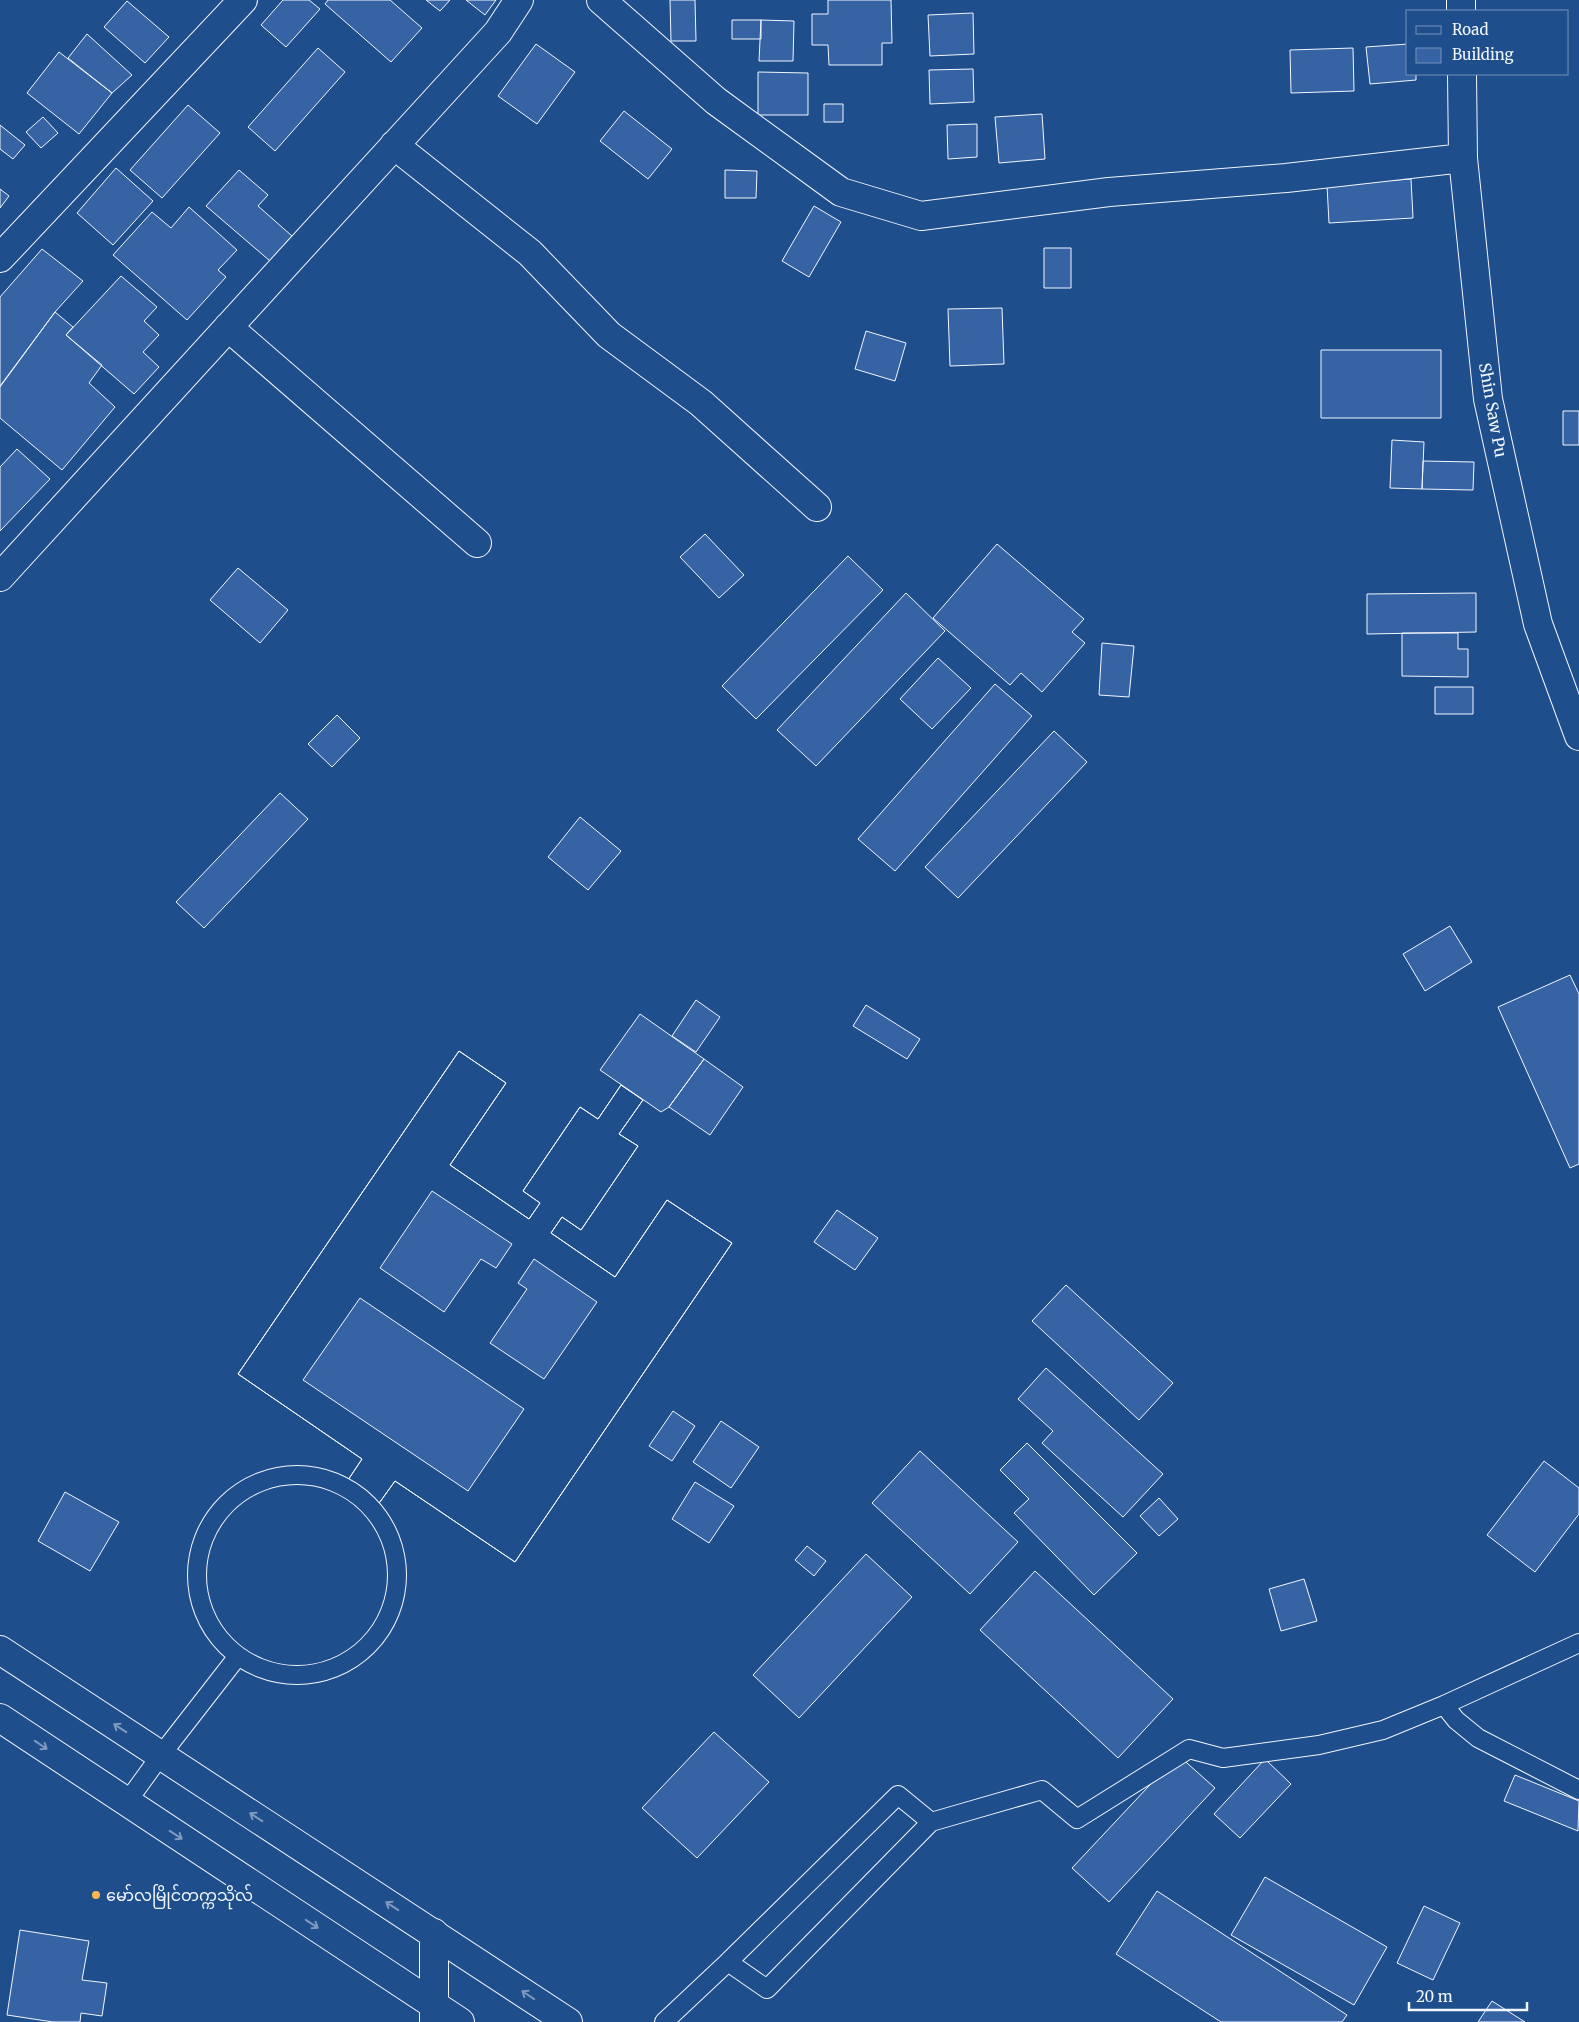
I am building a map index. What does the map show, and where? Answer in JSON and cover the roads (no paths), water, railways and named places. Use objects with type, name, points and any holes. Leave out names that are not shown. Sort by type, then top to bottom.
[{"type":"street","points":[[0,258],[243,0]]},
{"type":"street","points":[[0,577],[498,32],[519,0]]},
{"type":"street","points":[[601,0],[716,101],[841,192],[922,216],[1109,192],[1286,178],[1463,158]]},
{"type":"street","name":"Shin Saw Pu","points":[[1462,75],[1463,158],[1488,400],[1538,624],[1579,736]]},
{"type":"street","points":[[394,145],[530,253],[609,335],[701,403],[817,506]]},
{"type":"street","points":[[228,327],[478,543]]},
{"type":"street","points":[[0,1650],[568,2022]]},
{"type":"street","points":[[0,1718],[127,1802],[434,2013],[460,2022]]},
{"type":"street","points":[[434,1933],[434,2013]]},
{"type":"lane","points":[[291,1474],[326,1478],[357,1494],[383,1522],[396,1554],[397,1588],[387,1622],[367,1647],[338,1666],[304,1675],[269,1671],[238,1656],[208,1621],[198,1587],[199,1553],[212,1520],[236,1495],[257,1483],[291,1474]]},
{"type":"lane","points":[[728,1962],[767,1989],[932,1822],[1042,1790],[1077,1819],[1189,1749],[1223,1758],[1319,1745],[1383,1730],[1579,1643]]},
{"type":"lane","points":[[127,1802],[160,1754],[238,1656]]},
{"type":"lane","points":[[1444,1704],[1456,1720],[1478,1738],[1579,1790]]},
{"type":"lane","points":[[664,2022],[898,1795],[932,1822]]},
{"type":"place","name":"မော်လမြိုင်တက္ကသိုလ်","points":[[96,1895]]}]
